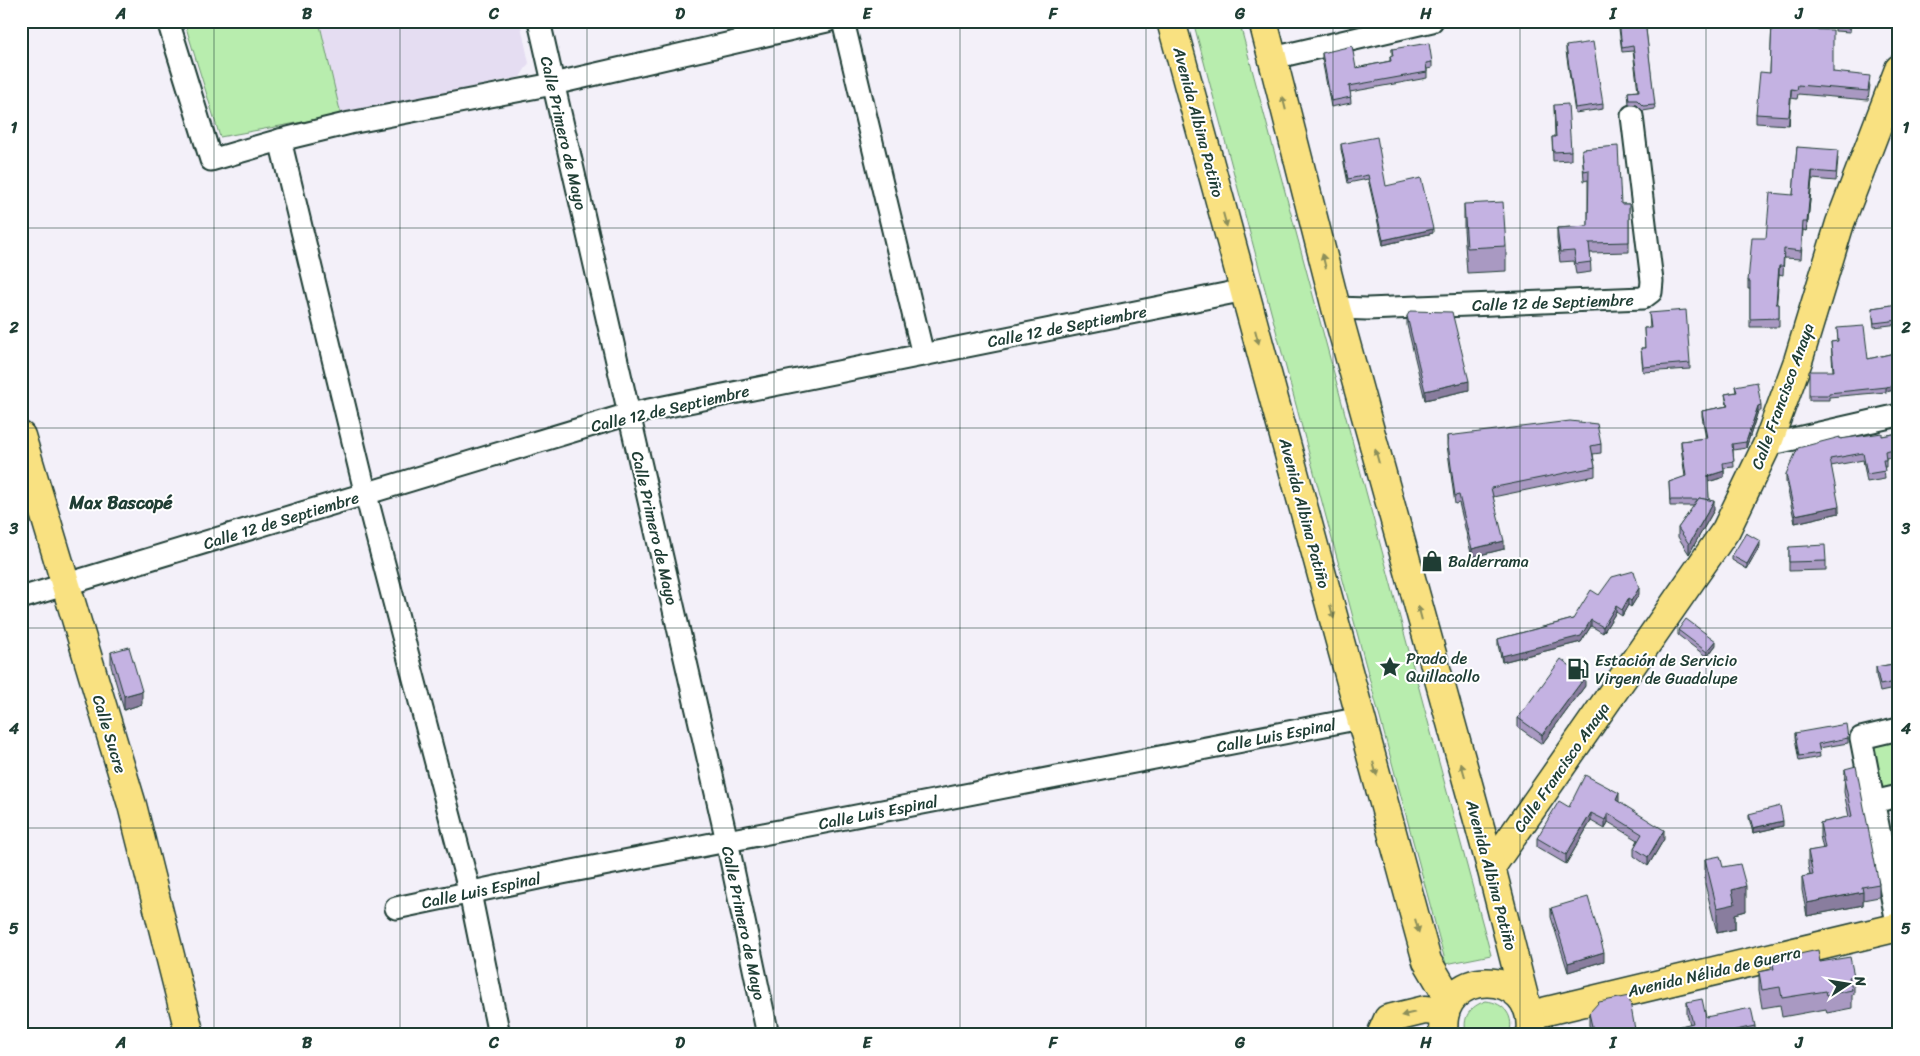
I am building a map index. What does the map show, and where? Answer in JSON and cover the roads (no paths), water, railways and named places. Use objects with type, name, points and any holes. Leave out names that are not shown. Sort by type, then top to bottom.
[{"type":"main road","name":"Avenida Albina Patiño","points":[[1171,21],[1427,960],[1446,1016]]},
{"type":"main road","name":"Avenida Albina Patiño","points":[[1263,21],[1336,308],[1491,867],[1530,1023]]},
{"type":"main road","name":"Calle Francisco Anaya","points":[[1491,867],[1726,530],[1768,445],[1798,361],[1840,223],[1899,69]]},
{"type":"main road","name":"Calle Sucre","points":[[21,436],[132,805],[190,1035]]},
{"type":"main road","name":"Avenida Nélida de Guerra","points":[[1530,1023],[1898,929]]},
{"type":"main road","points":[[1381,1035],[1388,1019],[1425,1010],[1446,1016],[1459,991],[1471,984],[1483,981],[1496,982],[1508,986],[1530,1023]]},
{"type":"street","points":[[168,21],[211,160],[280,140],[350,123],[552,84],[827,21]]},
{"type":"street","name":"Calle Primero de Mayo","points":[[539,21],[727,841],[768,1035]]},
{"type":"street","points":[[842,21],[923,355]]},
{"type":"street","points":[[1273,58],[1432,21]]},
{"type":"street","name":"Calle 12 de Septiembre","points":[[1336,308],[1367,309],[1643,298],[1650,292],[1652,281],[1632,116]]},
{"type":"street","points":[[280,140],[366,494],[470,892],[499,1035]]},
{"type":"street","name":"Calle 12 de Septiembre","points":[[21,598],[629,414],[1245,290]]},
{"type":"street","points":[[1768,445],[1899,415]]},
{"type":"street","name":"Calle Luis Espinal","points":[[396,908],[727,841],[1361,718]]},
{"type":"street","points":[[1898,929],[1861,738],[1899,730]]},
{"type":"street","points":[[1873,802],[1899,796]]},
{"type":"place","name":"Balderrama","points":[[1432,561]]},
{"type":"place","name":"Prado de Quillacollo","points":[[1390,667]]},
{"type":"place","name":"Estación de Servicio Virgen de Guadalupe","points":[[1578,669]]},
{"type":"district","name":"Max Bascopé","points":[[121,503]]}]
